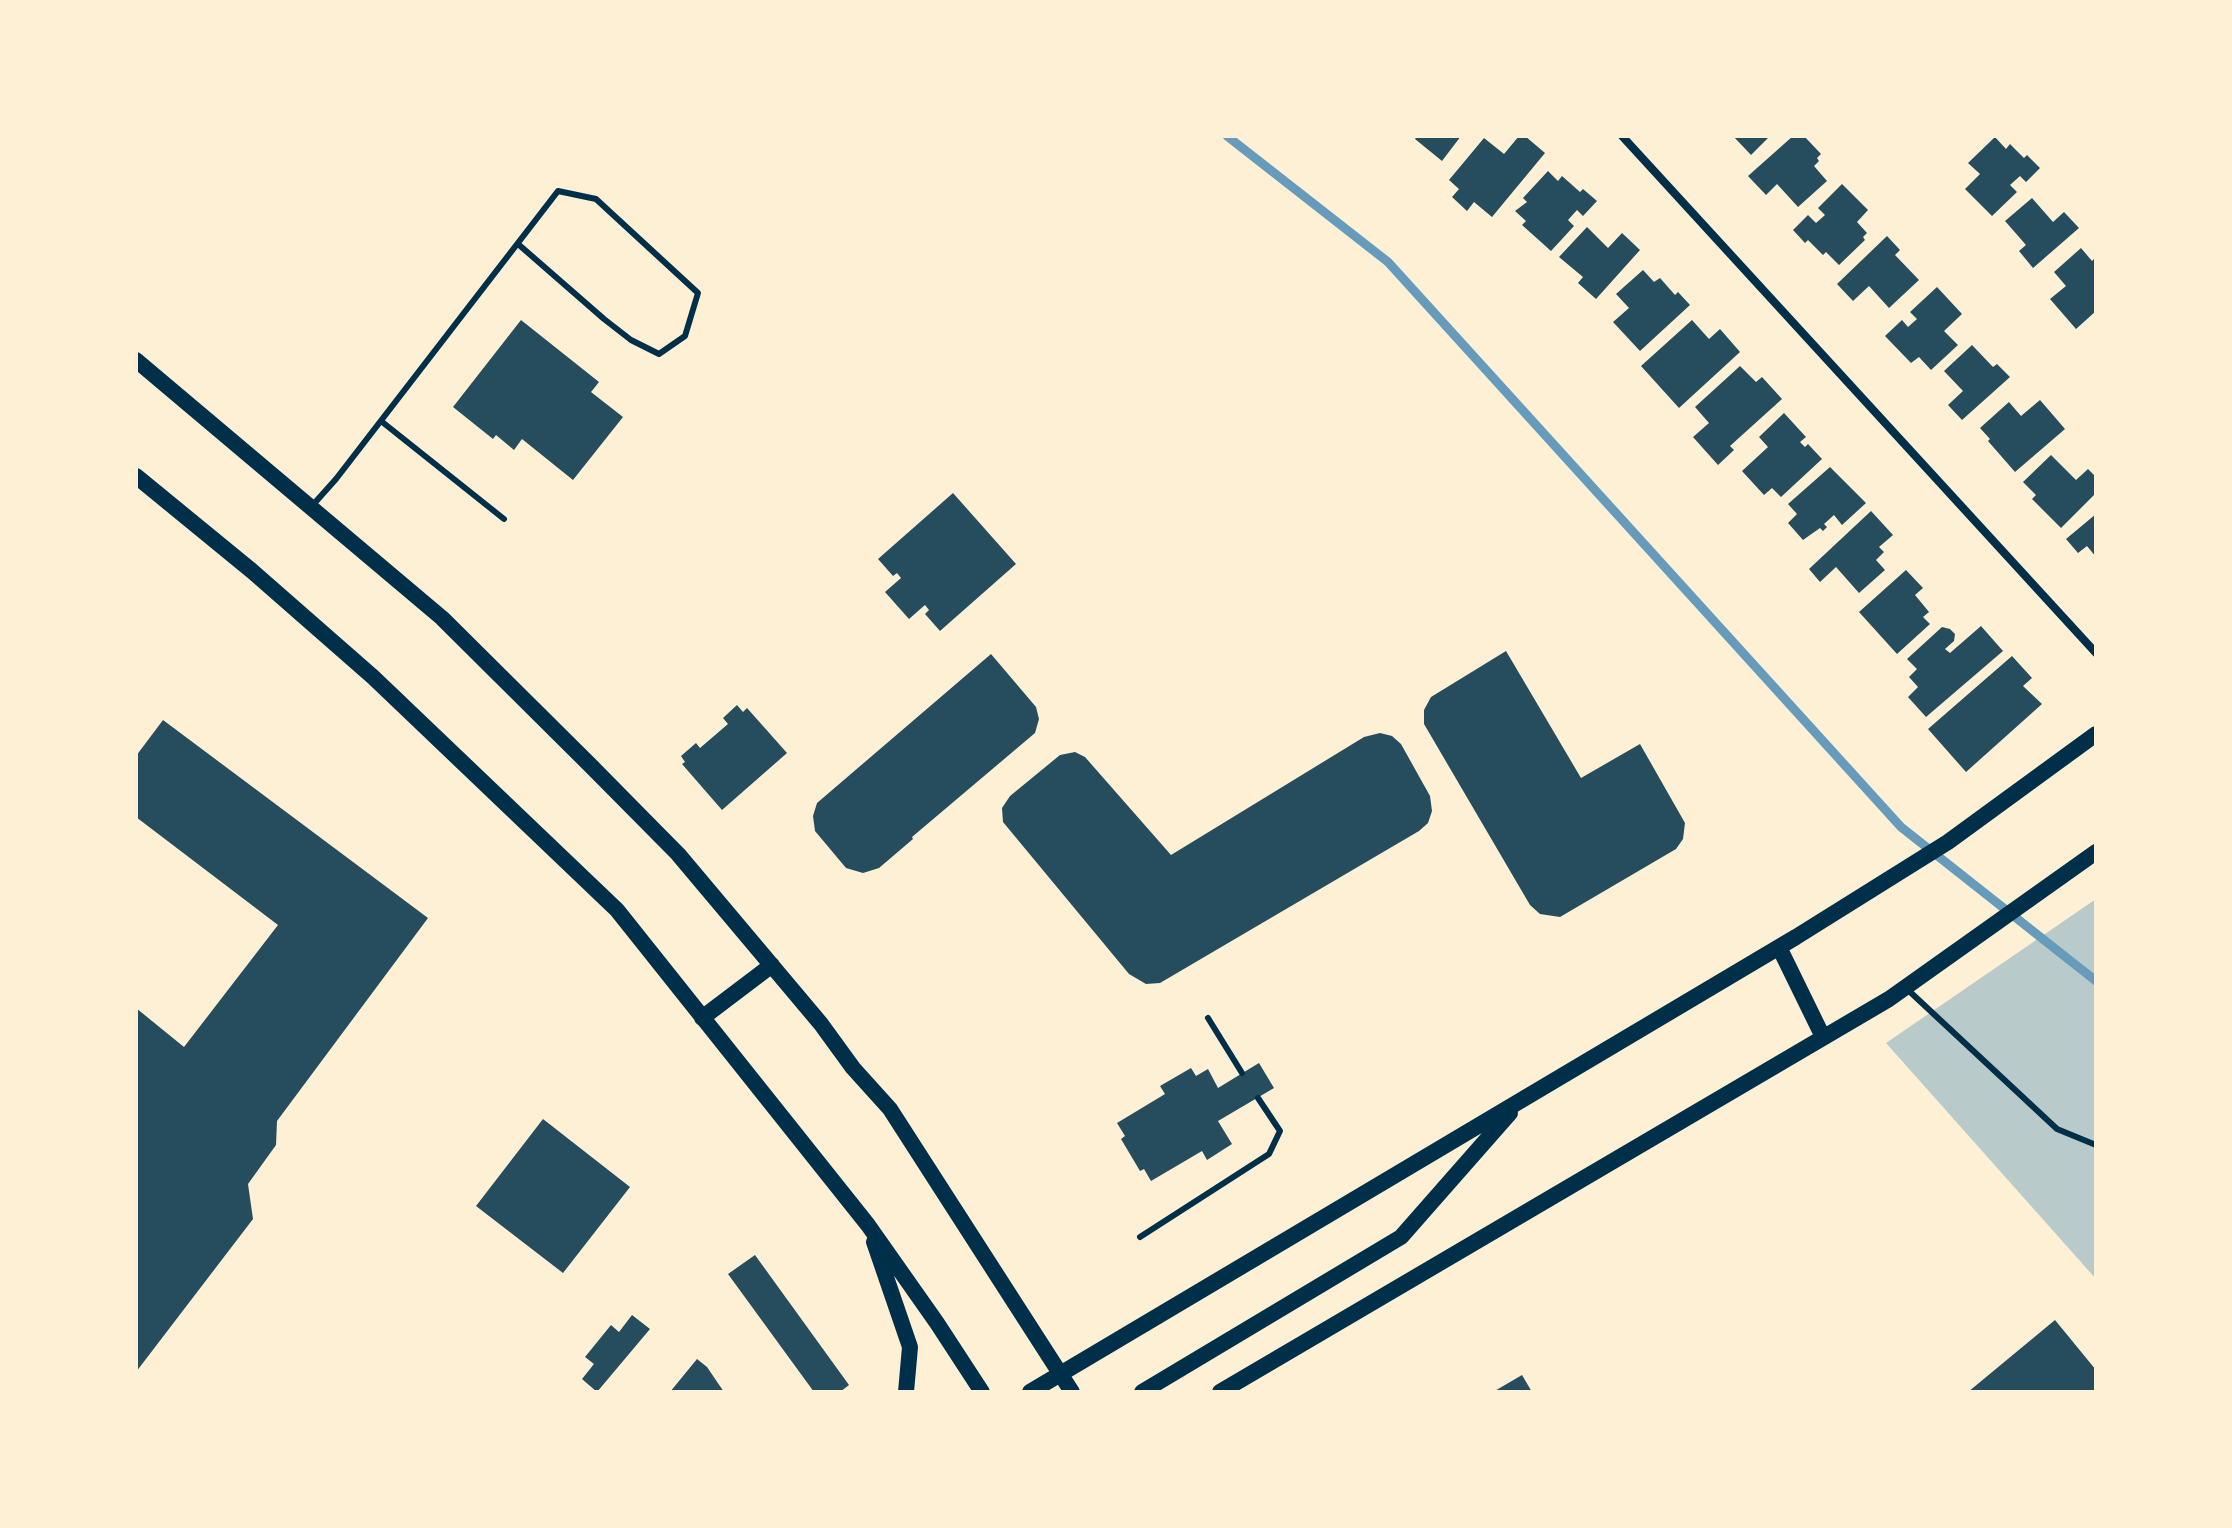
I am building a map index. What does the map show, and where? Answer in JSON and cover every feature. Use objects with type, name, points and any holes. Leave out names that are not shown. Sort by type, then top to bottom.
[{"type":"main road","points":[[136,360],[442,618],[678,854],[890,1109],[1072,1392]]},
{"type":"main road","points":[[136,476],[252,571],[373,677],[617,910],[868,1225],[982,1392]]},
{"type":"main road","points":[[1030,1392],[1883,883],[1975,822],[2096,734]]},
{"type":"main road","points":[[1220,1392],[1906,987],[2096,852]]},
{"type":"main road","points":[[1779,947],[1823,1037]]},
{"type":"main road","points":[[702,1018],[772,965]]},
{"type":"main road","points":[[1142,1392],[1401,1237],[1521,1100]]},
{"type":"main road","points":[[868,1225],[910,1347],[906,1392]]},
{"type":"main road","points":[[1243,1392],[1274,1360]]},
{"type":"main road","points":[[1049,1392],[1061,1374]]},
{"type":"street","points":[[1622,136],[2096,653]]},
{"type":"lane","points":[[311,507],[558,191],[596,199],[698,293],[685,336],[659,354],[631,340],[518,244]]},
{"type":"lane","points":[[381,421],[504,519]]},
{"type":"lane","points":[[1906,987],[2057,1129],[2096,1145]]},
{"type":"lane","points":[[1208,1018],[1242,1073]]},
{"type":"lane","points":[[1140,1237],[1269,1154],[1280,1131],[1258,1098]]},
{"type":"shaded area","points":[[2096,899],[2096,1279],[1886,1043]]},
{"type":"building","points":[[1417,136],[1461,136],[1442,161],[1415,139]]},
{"type":"building","points":[[1519,136],[1525,136],[1545,153],[1492,217],[1474,202],[1467,211],[1452,197],[1459,189],[1449,180],[1484,138],[1504,154]]},
{"type":"building","points":[[1733,136],[1770,136],[1751,155]]},
{"type":"building","points":[[1793,136],[1804,136],[1821,154],[1814,166],[1827,181],[1798,207],[1777,184],[1766,195],[1748,176]]},
{"type":"building","points":[[1995,137],[2006,149],[2010,144],[2040,168],[2026,182],[2020,176],[2010,185],[2017,192],[1992,216],[1965,189],[1980,174],[1968,163]]},
{"type":"building","points":[[1548,171],[1558,181],[1562,176],[1580,192],[1583,189],[1597,201],[1583,216],[1577,210],[1568,220],[1574,226],[1551,251],[1522,225],[1526,221],[1515,211],[1527,202],[1523,198]]},
{"type":"building","points":[[1842,184],[1868,210],[1857,222],[1867,233],[1863,237],[1865,240],[1839,265],[1808,240],[1805,243],[1793,230],[1808,215],[1816,223],[1825,215],[1818,208]]},
{"type":"building","points":[[2032,198],[2053,222],[2064,212],[2079,228],[2033,268],[2019,251],[2026,245],[2005,221]]},
{"type":"building","points":[[1587,227],[1608,248],[1622,233],[1640,250],[1596,299],[1578,283],[1583,277],[1559,257]]},
{"type":"building","points":[[1887,236],[1900,250],[1895,255],[1919,280],[1889,308],[1869,286],[1853,301],[1837,284]]},
{"type":"building","points":[[2081,248],[2092,261],[2096,257],[2096,311],[2076,329],[2050,299],[2066,286],[2054,272]]},
{"type":"building","points":[[1643,270],[1654,282],[1660,278],[1675,295],[1678,292],[1690,305],[1640,351],[1613,322],[1629,308],[1616,294]]},
{"type":"building","points":[[1937,287],[1962,314],[1944,331],[1958,345],[1931,370],[1919,357],[1911,363],[1885,336],[1902,320],[1908,327],[1917,319],[1910,312]]},
{"type":"building","points":[[521,320],[599,382],[591,392],[623,417],[573,480],[522,439],[514,450],[496,435],[493,439],[453,407]]},
{"type":"building","points":[[1692,320],[1709,339],[1720,329],[1740,352],[1679,408],[1641,366]]},
{"type":"building","points":[[1972,345],[1993,367],[1997,364],[2010,377],[1962,420],[1948,405],[1963,391],[1944,371]]},
{"type":"building","points":[[1740,366],[1756,382],[1762,377],[1782,399],[1730,446],[1734,450],[1718,465],[1693,437],[1709,423],[1695,407]]},
{"type":"building","points":[[2040,400],[2065,429],[2015,472],[1980,428],[2009,402],[2021,416]]},
{"type":"building","points":[[1784,413],[1806,437],[1800,442],[1805,447],[1808,444],[1822,459],[1781,497],[1772,488],[1764,495],[1742,471],[1768,447],[1759,437]]},
{"type":"building","points":[[2051,455],[2076,480],[2088,469],[2096,477],[2096,493],[2061,528],[2032,499],[2036,495],[2023,482]]},
{"type":"building","points":[[1830,467],[1866,503],[1842,525],[1834,515],[1824,524],[1827,527],[1823,531],[1820,528],[1803,540],[1788,523],[1797,514],[1788,504]]},
{"type":"building","points":[[953,493],[1016,564],[940,631],[925,614],[929,610],[925,605],[909,619],[885,592],[901,578],[897,573],[893,576],[878,559]]},
{"type":"building","points":[[1871,511],[1893,535],[1879,547],[1884,552],[1876,560],[1885,570],[1859,593],[1836,567],[1820,582],[1809,569]]},
{"type":"building","points":[[2096,514],[2096,557],[2087,546],[2078,553],[2066,539]]},
{"type":"building","points":[[1906,570],[1923,588],[1915,595],[1929,612],[1923,617],[1930,624],[1897,654],[1859,612]]},
{"type":"building","points":[[1981,626],[2003,651],[1926,717],[1908,697],[1918,687],[1909,677],[1917,669],[1907,659],[1942,627],[1955,634],[1954,641],[1945,649],[1950,653]]},
{"type":"building","points":[[1506,651],[1581,778],[1640,744],[1685,823],[1683,839],[1676,849],[1560,917],[1540,914],[1530,905],[1424,724],[1424,710],[1431,697]]},
{"type":"building","points":[[991,654],[1036,707],[1039,719],[1035,733],[879,868],[863,873],[846,868],[815,831],[813,816],[817,803]]},
{"type":"building","points":[[2012,656],[2032,678],[2023,686],[2042,704],[1966,772],[1928,729]]},
{"type":"building","points":[[737,705],[743,712],[747,708],[787,753],[722,810],[682,764],[685,762],[681,756],[696,743],[700,748],[728,724],[723,718]]},
{"type":"building","points":[[163,720],[428,918],[277,1121],[276,1145],[248,1184],[253,1219],[136,1372],[136,1008],[184,1047],[278,925],[136,817],[136,756]]},
{"type":"building","points":[[1380,733],[1392,736],[1401,744],[1430,796],[1432,811],[1428,823],[1160,983],[1146,984],[1129,974],[1003,822],[1002,808],[1010,796],[1060,755],[1075,752],[1085,757],[1171,855],[1364,737]]},
{"type":"building","points":[[1259,1063],[1274,1088],[1218,1121],[1232,1144],[1207,1160],[1202,1151],[1151,1181],[1144,1169],[1140,1171],[1121,1139],[1125,1136],[1117,1123],[1165,1094],[1160,1086],[1191,1068],[1196,1076],[1208,1069],[1218,1088]]},
{"type":"building","points":[[543,1119],[630,1187],[563,1273],[476,1206]]},
{"type":"building","points":[[755,1255],[849,1385],[840,1392],[814,1392],[728,1274]]},
{"type":"building","points":[[632,1315],[650,1329],[597,1392],[582,1379],[594,1364],[585,1357],[611,1325],[619,1332]]},
{"type":"building","points":[[2055,1320],[2096,1370],[2096,1392],[1968,1392]]},
{"type":"building","points":[[697,1359],[707,1367],[724,1392],[670,1392]]},
{"type":"building","points":[[1522,1375],[1532,1392],[1493,1392]]},
{"type":"waterway","points":[[1227,136],[1388,262],[1901,827],[2096,981]]}]
